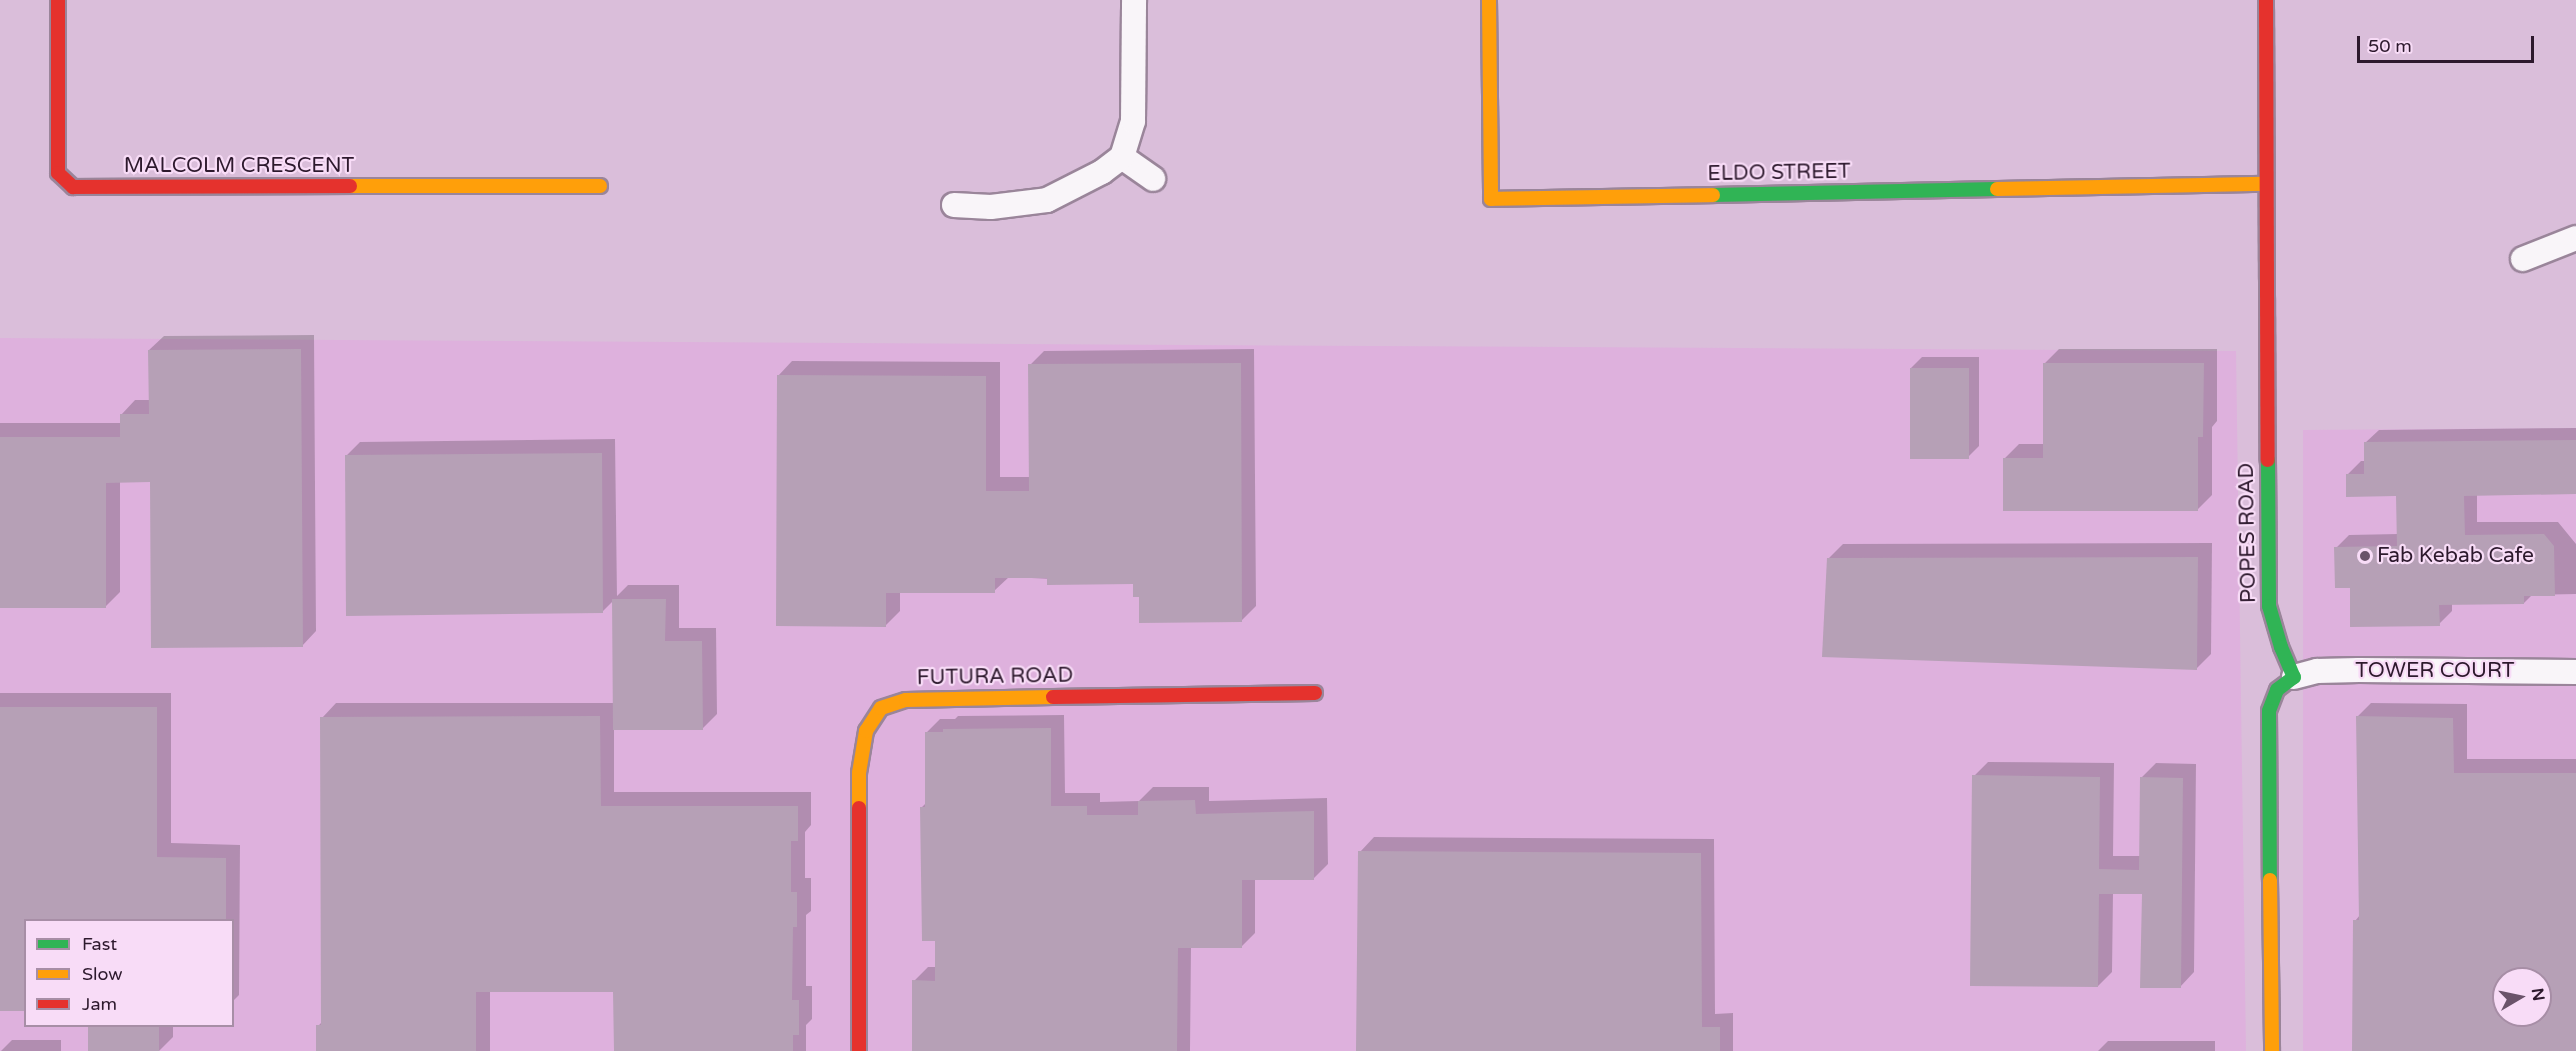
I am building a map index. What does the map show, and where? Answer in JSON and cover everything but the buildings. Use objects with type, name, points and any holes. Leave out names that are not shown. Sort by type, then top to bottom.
[{"type":"street","name":"MALCOLM CRESCENT","points":[[58,0],[57,173],[73,187],[600,186]]},
{"type":"street","points":[[954,205],[991,207],[1047,200],[1102,172],[1122,157],[1133,121],[1134,0]]},
{"type":"street","name":"ELDO STREET","points":[[1489,0],[1491,199],[2266,184]]},
{"type":"street","name":"POPES ROAD","points":[[2266,0],[2269,606],[2281,647],[2294,677]]},
{"type":"street","points":[[1122,157],[1152,178]]},
{"type":"street","points":[[2523,259],[2576,238]]},
{"type":"street","name":"TOWER COURT","points":[[2294,677],[2317,671],[2359,670],[2576,672]]},
{"type":"street","points":[[2272,1051],[2269,711],[2277,690],[2294,677]]},
{"type":"street","name":"FUTURA ROAD","points":[[860,1051],[859,773],[866,731],[881,708],[906,700],[1316,693]]},
{"type":"shaded area","points":[[0,338],[2236,351],[2246,1051],[0,1051]]},
{"type":"shaded area","points":[[2576,428],[2576,1051],[2303,1051],[2303,430]]},
{"type":"traffic: fast","points":[[1713,195],[1997,189]]},
{"type":"traffic: fast","points":[[2268,460],[2269,606],[2281,647],[2294,677],[2277,690],[2269,711],[2270,880]]},
{"type":"traffic: slow","points":[[1489,0],[1491,199],[1713,195]]},
{"type":"traffic: slow","points":[[1997,189],[2266,184]]},
{"type":"traffic: slow","points":[[350,186],[600,186]]},
{"type":"traffic: slow","points":[[859,808],[859,773],[866,731],[881,708],[906,700],[1053,697]]},
{"type":"traffic: slow","points":[[2270,880],[2272,1051]]},
{"type":"traffic: jam","points":[[58,0],[58,173],[73,187],[350,186]]},
{"type":"traffic: jam","points":[[2266,0],[2268,460]]},
{"type":"traffic: jam","points":[[1053,697],[1315,693]]},
{"type":"traffic: jam","points":[[859,808],[859,1051]]},
{"type":"place","name":"Fab Kebab Cafe","points":[[2365,556]]}]
